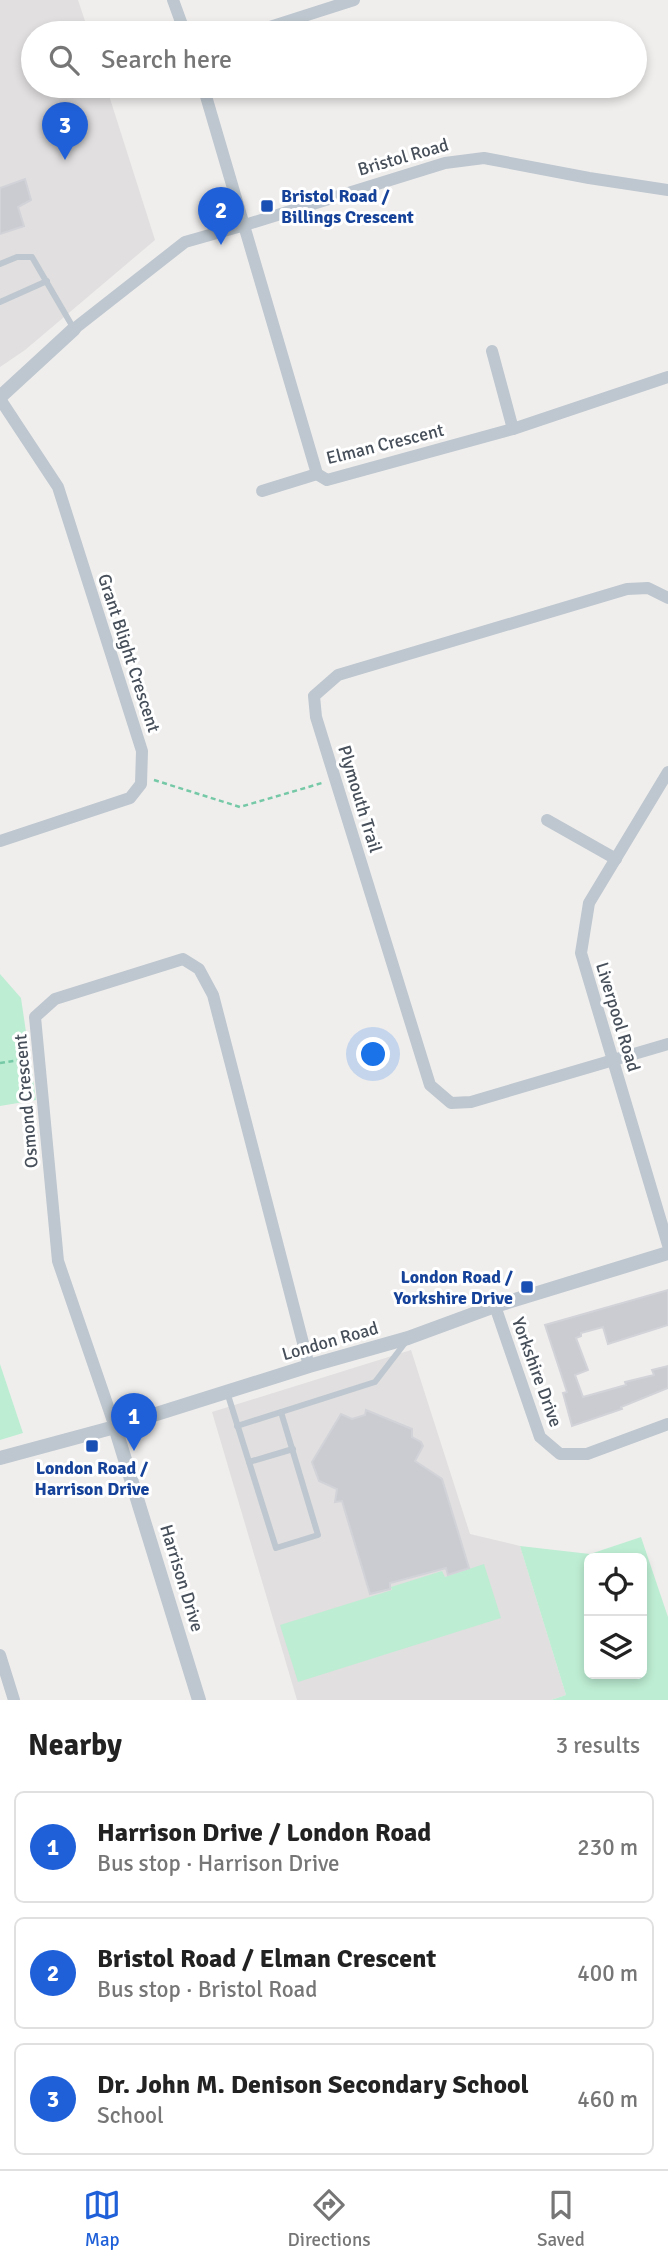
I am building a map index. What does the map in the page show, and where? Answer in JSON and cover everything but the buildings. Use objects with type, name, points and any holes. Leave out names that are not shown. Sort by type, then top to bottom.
[{"type":"street","points":[[173,0],[181,21]]},
{"type":"street","points":[[288,21],[354,0]]},
{"type":"street","name":"Elman Crescent","points":[[207,98],[317,474],[327,481],[513,429],[668,377]]},
{"type":"street","name":"Bristol Road","points":[[0,398],[74,330],[185,242],[444,163],[484,158],[668,190]]},
{"type":"street","points":[[492,351],[513,429]]},
{"type":"street","name":"Grant Blight Crescent","points":[[0,398],[58,487],[142,751],[141,776]]},
{"type":"street","points":[[262,491],[317,474]]},
{"type":"street","name":"Plymouth Trail","points":[[668,598],[648,588],[627,589],[338,675],[314,696],[316,717],[430,1085],[451,1103],[471,1102],[668,1044]]},
{"type":"street","name":"Liverpool Road","points":[[668,772],[589,902],[581,953],[668,1245]]},
{"type":"street","points":[[0,841],[130,798],[141,784],[141,776]]},
{"type":"street","points":[[547,820],[616,859]]},
{"type":"street","name":"Osmond Crescent","points":[[115,1427],[58,1261],[41,1058],[35,1017],[55,999],[183,960],[199,969],[213,995],[309,1366]]},
{"type":"street","name":"London Road","points":[[0,1458],[115,1427],[408,1338],[495,1306],[668,1253]]},
{"type":"street","name":"Yorkshire Drive","points":[[495,1306],[540,1437],[560,1454],[587,1454],[668,1424]]},
{"type":"street","name":"Harrison Drive","points":[[115,1427],[199,1700]]},
{"type":"street","points":[[0,1655],[14,1700]]},
{"type":"lane","points":[[0,264],[17,257],[32,257],[74,330]]},
{"type":"lane","points":[[0,302],[47,281]]},
{"type":"lane","points":[[237,1426],[375,1382],[408,1338]]},
{"type":"lane","points":[[227,1392],[275,1548],[318,1535],[281,1412]]},
{"type":"lane","points":[[249,1462],[293,1449]]},
{"type":"path","points":[[141,776],[240,807],[335,779]]},
{"type":"path","points":[[0,1063],[41,1058]]},
{"type":"shaded area","points":[[0,0],[78,0],[85,21],[21,21],[21,98],[110,98],[155,240],[25,350],[0,367]]},
{"type":"shaded area","points":[[411,1350],[470,1534],[520,1546],[566,1695],[551,1700],[297,1700],[212,1412]]},
{"type":"green space","points":[[0,974],[21,998],[36,1100],[0,1106]]},
{"type":"green space","points":[[0,1364],[23,1433],[0,1440]]},
{"type":"green space","points":[[641,1537],[646,1553],[593,1553]]},
{"type":"green space","points":[[520,1546],[584,1553],[584,1679],[647,1679],[647,1555],[668,1617],[668,1700],[551,1700],[566,1695]]},
{"type":"green space","points":[[484,1564],[501,1618],[298,1682],[280,1625],[392,1590],[391,1587],[442,1571],[445,1577]]},
{"type":"place","name":"Dr. John M. Denison Secondary School","points":[[65,160]]},
{"type":"place","name":"Bristol Road / Billings Crescent","points":[[267,206]]},
{"type":"place","name":"Bristol Road / Elman Crescent","points":[[221,245]]},
{"type":"place","name":"London Road / Yorkshire Drive","points":[[527,1287]]},
{"type":"place","name":"London Road / Harrison Drive","points":[[92,1446]]},
{"type":"place","name":"Harrison Drive / London Road","points":[[134,1451]]}]
